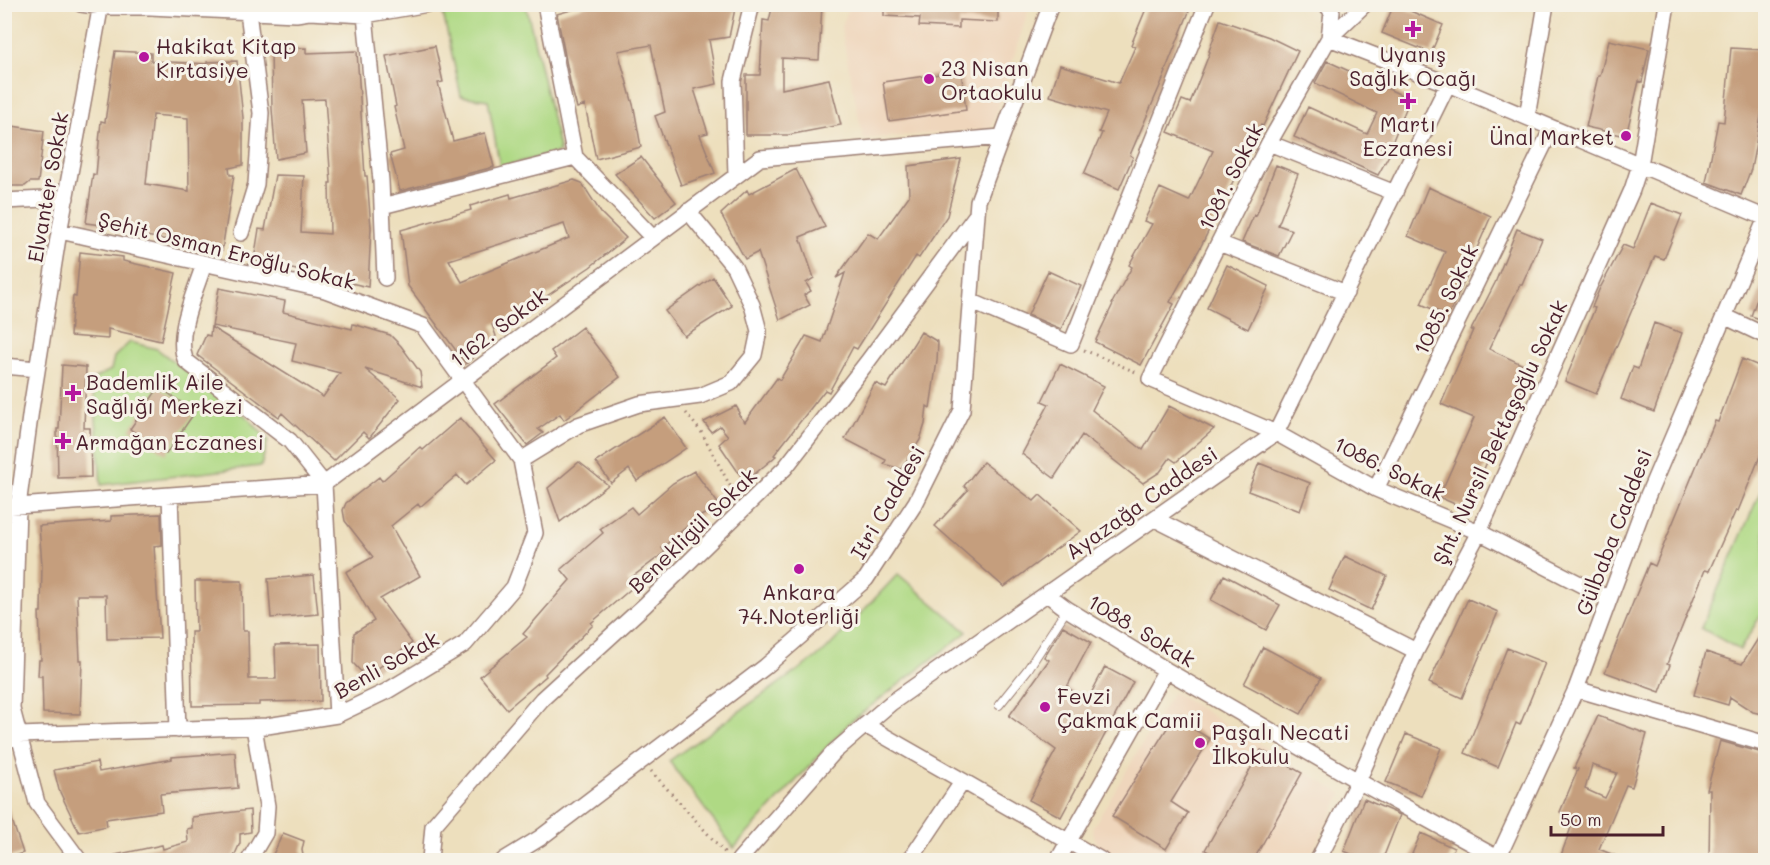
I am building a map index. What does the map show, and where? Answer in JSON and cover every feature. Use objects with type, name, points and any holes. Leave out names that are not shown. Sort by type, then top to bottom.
[{"type":"street","points":[[81,4],[296,14],[309,8],[365,15],[428,4]]},
{"type":"street","points":[[545,4],[574,157],[652,238]]},
{"type":"street","points":[[736,175],[733,81],[752,4]]},
{"type":"street","name":"Itri Caddesi","points":[[504,861],[540,838],[765,667],[866,579],[916,502],[962,410],[978,201],[1051,4]]},
{"type":"street","points":[[970,301],[1071,344],[1207,4]]},
{"type":"street","points":[[1326,4],[1332,12],[1329,38],[1448,84],[1766,218]]},
{"type":"street","name":"1081. Sokak","points":[[1150,379],[1269,143],[1329,38],[1365,4]]},
{"type":"street","points":[[1527,117],[1546,4]]},
{"type":"street","name":"Şht. Nursil Bektaşoğlu Sokak","points":[[1318,861],[1358,782],[1416,651],[1479,532],[1627,201],[1640,165],[1667,4]]},
{"type":"street","name":"Elvanter Sokak","points":[[79,861],[37,802],[12,709],[9,659],[11,507],[102,6]]},
{"type":"street","points":[[242,233],[256,184],[261,113],[248,12]]},
{"type":"street","points":[[365,15],[382,206],[385,278]]},
{"type":"street","name":"Ayazağa Caddesi","points":[[739,861],[834,752],[891,703],[1276,433],[1448,84]]},
{"type":"street","name":"1085. Sokak","points":[[1376,489],[1552,128]]},
{"type":"street","name":"1162. Sokak","points":[[324,484],[760,158],[1001,137]]},
{"type":"street","points":[[1269,143],[1395,193]]},
{"type":"street","points":[[382,206],[574,157]]},
{"type":"street","points":[[4,201],[66,198]]},
{"type":"street","points":[[521,460],[578,425],[639,404],[700,396],[730,383],[754,355],[759,331],[752,305],[734,267],[688,211]]},
{"type":"street","name":"Benekligül Sokak","points":[[430,861],[433,826],[542,699],[645,605],[786,468],[977,214]]},
{"type":"street","name":"Gülbaba Caddesi","points":[[1499,860],[1576,689],[1648,495],[1766,218]]},
{"type":"street","name":"Şehit Osman Eroğlu Sokak","points":[[60,231],[325,290],[423,326],[463,380]]},
{"type":"street","points":[[1219,243],[1346,293]]},
{"type":"street","points":[[204,264],[186,321],[181,351],[186,361],[290,441],[324,484],[338,715]]},
{"type":"street","points":[[1724,316],[1766,336]]},
{"type":"street","points":[[4,366],[37,369]]},
{"type":"street","name":"1086. Sokak","points":[[1150,379],[1276,433],[1376,489],[1479,532],[1609,599]]},
{"type":"street","name":"Benli Sokak","points":[[19,735],[254,727],[338,715],[387,691],[465,644],[514,587],[535,533],[521,460],[463,380]]},
{"type":"street","points":[[11,507],[324,484]]},
{"type":"street","points":[[170,495],[178,730]]},
{"type":"street","points":[[1155,519],[1416,651]]},
{"type":"street","name":"1088. Sokak","points":[[1047,594],[1067,609],[1166,670],[1358,782],[1499,860]]},
{"type":"street","points":[[1058,861],[1166,670]]},
{"type":"street","points":[[1576,689],[1766,744]]},
{"type":"street","points":[[865,725],[1101,861]]},
{"type":"street","points":[[249,861],[265,833],[267,806],[254,727]]},
{"type":"street","points":[[4,742],[19,735]]},
{"type":"street","points":[[910,861],[963,781]]},
{"type":"lane","points":[[999,705],[1028,669],[1067,609]]},
{"type":"path","points":[[1071,344],[1150,379]]},
{"type":"path","points":[[671,399],[702,433],[735,493],[739,513]]},
{"type":"path","points":[[642,761],[732,861]]},
{"type":"shaded area","name":"23 Nisan Ortaokulu","points":[[850,5],[1030,5],[991,129],[863,139],[841,28]]},
{"type":"shaded area","name":"Paşalı Necati İlkokulu","points":[[1173,692],[1342,794],[1308,860],[1121,860],[1098,848],[1092,829]]},
{"type":"green space","points":[[484,4],[526,5],[560,152],[500,167],[488,100],[461,96],[443,13]]},
{"type":"green space","points":[[130,342],[157,349],[248,418],[268,440],[261,466],[101,485],[93,379],[111,370],[114,357]]},
{"type":"green space","points":[[1765,481],[1765,608],[1740,650],[1701,628]]},
{"type":"green space","points":[[898,574],[967,632],[850,722],[734,848],[669,761],[825,651]]},
{"type":"building","points":[[592,4],[736,4],[729,37],[709,40],[717,84],[694,89],[708,133],[700,135],[715,173],[681,185],[655,116],[665,112],[651,45],[618,51],[634,108],[641,147],[596,159],[585,105],[577,108],[571,86],[557,14]]},
{"type":"building","points":[[773,4],[822,4],[819,60],[782,58],[782,89],[829,79],[841,125],[788,135],[746,135],[746,75],[760,75],[763,20],[769,21]]},
{"type":"building","points":[[884,4],[998,4],[998,22],[959,20],[959,28],[919,26],[920,18],[884,16]]},
{"type":"building","points":[[1148,4],[1170,4],[1189,12],[1130,155],[1133,157],[1119,189],[1084,174],[1102,133],[1099,132],[1107,113],[1050,96],[1060,65],[1119,83],[1135,47],[1131,45]]},
{"type":"building","name":"Uyanış Sağlık Ocağı","points":[[1394,4],[1443,25],[1431,53],[1382,33]]},
{"type":"building","points":[[1220,20],[1269,37],[1298,51],[1263,126],[1261,125],[1200,248],[1170,302],[1174,304],[1141,365],[1095,342],[1112,303],[1132,267],[1129,265],[1152,224],[1144,221],[1160,188],[1189,201],[1213,151],[1168,132],[1182,100],[1190,103]]},
{"type":"building","points":[[1609,40],[1649,49],[1626,136],[1586,127]]},
{"type":"building","points":[[435,46],[443,82],[438,83],[453,141],[485,133],[494,167],[400,191],[390,154],[404,150],[386,56]]},
{"type":"building","points":[[306,48],[306,53],[357,51],[365,176],[367,176],[371,228],[368,287],[254,260],[259,229],[265,230],[275,175],[304,176],[301,232],[330,234],[329,183],[331,183],[325,99],[302,100],[306,153],[276,159],[271,49]]},
{"type":"building","points":[[1731,48],[1766,50],[1765,111],[1762,111],[1751,169],[1741,195],[1706,182],[1718,121],[1724,122]]},
{"type":"building","points":[[115,51],[151,53],[151,61],[207,64],[207,62],[237,61],[243,118],[243,165],[229,168],[230,175],[234,175],[222,250],[124,232],[124,228],[86,223],[93,174],[96,175],[101,121],[105,122]],"holes":[[[153,115],[188,118],[189,191],[146,184]]]},
{"type":"building","points":[[1327,61],[1410,99],[1391,145],[1394,146],[1378,175],[1294,137],[1308,107],[1367,134],[1377,113],[1315,83]]},
{"type":"building","points":[[961,71],[966,110],[889,121],[883,82]]},
{"type":"building","points":[[6,125],[44,131],[38,182],[30,182],[25,186],[4,186]]},
{"type":"building","points":[[641,157],[676,202],[655,218],[615,174]]},
{"type":"building","points":[[961,159],[947,216],[919,258],[916,256],[857,349],[853,347],[829,392],[825,390],[774,455],[776,456],[745,482],[719,444],[728,436],[720,426],[711,432],[704,422],[736,406],[740,413],[738,414],[745,422],[777,378],[780,380],[806,336],[822,342],[845,273],[836,278],[868,233],[878,239],[909,196],[908,166]]},
{"type":"building","points":[[1276,165],[1298,174],[1278,225],[1292,230],[1279,256],[1242,242],[1254,215],[1256,216]]},
{"type":"building","points":[[796,169],[825,227],[800,237],[814,278],[806,283],[811,291],[804,295],[810,305],[780,320],[758,252],[745,259],[721,214],[747,190],[749,194]]},
{"type":"building","points":[[574,180],[582,183],[601,213],[626,238],[590,267],[538,302],[539,306],[492,325],[496,336],[466,364],[408,286],[401,230],[471,210],[470,206],[510,194],[511,198]],"holes":[[[564,224],[569,238],[462,282],[449,260]]]},
{"type":"building","points":[[1428,187],[1491,216],[1448,316],[1421,304],[1445,252],[1408,236]]},
{"type":"building","points":[[1651,203],[1682,215],[1664,259],[1655,256],[1596,394],[1565,381],[1595,308],[1592,307],[1599,290],[1623,245],[1633,249]]},
{"type":"building","points":[[1517,229],[1542,239],[1522,285],[1489,349],[1532,369],[1503,435],[1500,433],[1466,509],[1439,497],[1474,418],[1441,404],[1473,330],[1471,330],[1495,283]]},
{"type":"building","points":[[80,252],[123,257],[123,261],[176,273],[161,341],[108,329],[108,339],[70,336]]},
{"type":"building","points":[[1227,265],[1269,286],[1248,329],[1207,308]]},
{"type":"building","points":[[1048,271],[1081,286],[1061,329],[1028,315]]},
{"type":"building","points":[[713,277],[732,306],[684,336],[665,311]]},
{"type":"building","points":[[1764,279],[1766,280],[1766,321],[1751,316]]},
{"type":"building","points":[[219,288],[285,301],[283,312],[352,329],[353,324],[390,335],[420,372],[422,387],[365,369],[400,399],[369,438],[363,432],[334,461],[282,413],[279,417],[197,355],[206,335],[210,336],[211,327],[323,397],[340,373],[292,361],[296,343],[212,326]]},
{"type":"building","points":[[1654,323],[1682,333],[1654,412],[1621,399],[1633,367],[1638,369]]},
{"type":"building","points":[[582,327],[620,377],[564,420],[560,414],[538,429],[543,433],[527,445],[495,404],[556,358],[551,351]]},
{"type":"building","points":[[921,332],[938,342],[937,361],[930,408],[927,406],[920,440],[901,469],[884,464],[886,460],[845,439],[875,383],[886,388]]},
{"type":"building","points":[[1742,359],[1766,369],[1766,441],[1738,511],[1736,510],[1709,571],[1705,570],[1667,664],[1670,665],[1660,692],[1605,672],[1649,563],[1655,566],[1715,421],[1718,422]]},
{"type":"building","points":[[1060,364],[1104,386],[1092,410],[1143,450],[1169,406],[1214,429],[1176,462],[1170,458],[1160,472],[1143,483],[1082,435],[1054,478],[1022,454],[1049,404],[1042,401]]},
{"type":"building","points":[[62,365],[86,367],[84,428],[90,428],[91,477],[58,478],[57,429],[59,429]]},
{"type":"building","points":[[159,387],[195,412],[166,454],[130,429]]},
{"type":"building","points":[[665,417],[686,448],[637,481],[629,469],[611,483],[596,462]]},
{"type":"building","points":[[460,418],[496,460],[466,485],[457,475],[420,507],[418,504],[391,526],[420,576],[380,599],[412,643],[366,677],[353,663],[354,633],[374,621],[346,572],[373,557],[345,521],[343,510],[346,503],[379,477],[382,481],[420,447],[423,450]]},
{"type":"building","points":[[579,462],[608,485],[560,522],[548,488]]},
{"type":"building","points":[[983,462],[1034,501],[1040,495],[1081,531],[1004,587],[935,526],[968,490],[964,486]]},
{"type":"building","points":[[1259,463],[1310,483],[1300,511],[1248,491]]},
{"type":"building","points":[[694,471],[720,506],[697,518],[662,548],[665,552],[627,581],[632,588],[591,623],[593,625],[545,674],[546,676],[507,709],[480,676],[527,637],[523,634],[570,580],[561,569],[603,533],[600,529],[631,507],[637,514],[673,483]]},
{"type":"building","points":[[161,514],[162,545],[154,546],[160,638],[107,639],[106,595],[77,595],[80,660],[82,660],[80,714],[43,713],[42,676],[38,676],[39,660],[41,660],[39,612],[41,612],[42,565],[39,526],[111,521],[111,516]]},
{"type":"building","points":[[1345,556],[1387,576],[1371,610],[1329,590]]},
{"type":"building","points":[[314,575],[318,614],[271,618],[268,579]]},
{"type":"building","points":[[1224,575],[1280,605],[1266,630],[1211,600]]},
{"type":"building","points":[[195,581],[242,581],[243,631],[248,631],[249,679],[276,679],[275,645],[320,644],[321,701],[192,706],[191,632],[196,632]]},
{"type":"building","points":[[1468,599],[1498,612],[1462,698],[1429,683]]},
{"type":"building","points":[[1063,626],[1091,642],[1067,687],[1087,701],[1105,667],[1133,682],[1061,817],[1029,800],[1056,750],[1009,716],[1049,660],[1044,657]]},
{"type":"building","points":[[1766,626],[1766,715],[1753,712],[1730,697],[1728,705],[1694,695],[1706,652],[1742,664]]},
{"type":"building","points":[[1263,647],[1321,678],[1301,714],[1244,684]]},
{"type":"building","points":[[1507,648],[1545,663],[1520,725],[1516,723],[1498,767],[1465,753]]},
{"type":"building","points":[[1598,716],[1647,734],[1632,787],[1626,785],[1599,849],[1628,861],[1559,861],[1574,819],[1560,812],[1578,769],[1574,768]],"holes":[[[1592,765],[1617,773],[1605,798],[1585,789]]]},
{"type":"building","points":[[1174,717],[1210,739],[1171,802],[1188,813],[1166,849],[1112,816]]},
{"type":"building","points":[[1406,734],[1441,748],[1421,796],[1386,782]]},
{"type":"building","points":[[1720,741],[1766,754],[1766,790],[1760,807],[1766,807],[1765,861],[1709,861],[1710,790],[1707,790]]},
{"type":"building","points":[[1261,750],[1302,773],[1253,861],[1223,861],[1205,850]]},
{"type":"building","points":[[235,752],[238,788],[160,794],[162,811],[106,819],[107,826],[79,832],[59,790],[54,770],[97,762],[99,772],[172,759],[172,757]]},
{"type":"building","points":[[1364,799],[1400,815],[1382,861],[1368,861],[1344,851]]},
{"type":"building","points":[[4,805],[7,805],[23,853],[4,859]]},
{"type":"building","points":[[250,810],[251,832],[240,834],[240,843],[232,861],[116,861],[115,855],[162,845],[163,849],[188,842],[187,829],[192,828],[192,817]]},
{"type":"building","points":[[283,833],[304,841],[302,850],[304,861],[270,861]]},
{"type":"building","points":[[1421,833],[1454,848],[1448,861],[1409,861]]},
{"type":"place","name":"Uyanış Sağlık Ocağı","points":[[1413,29]]},
{"type":"place","name":"Hakikat Kitap Kırtasiye","points":[[144,57]]},
{"type":"place","name":"23 Nisan Ortaokulu","points":[[929,79]]},
{"type":"place","name":"Martı Eczanesi","points":[[1408,101]]},
{"type":"place","name":"Ünal Market","points":[[1626,136]]},
{"type":"place","name":"Bademlik Aile Sağlığı Merkezi","points":[[73,393]]},
{"type":"place","name":"Armağan Eczanesi","points":[[63,441]]},
{"type":"place","name":"Ankara 74.Noterliği","points":[[799,569]]},
{"type":"place","name":"Fevzi Çakmak Camii","points":[[1045,707]]},
{"type":"place","name":"Paşalı Necati İlkokulu","points":[[1200,743]]}]
